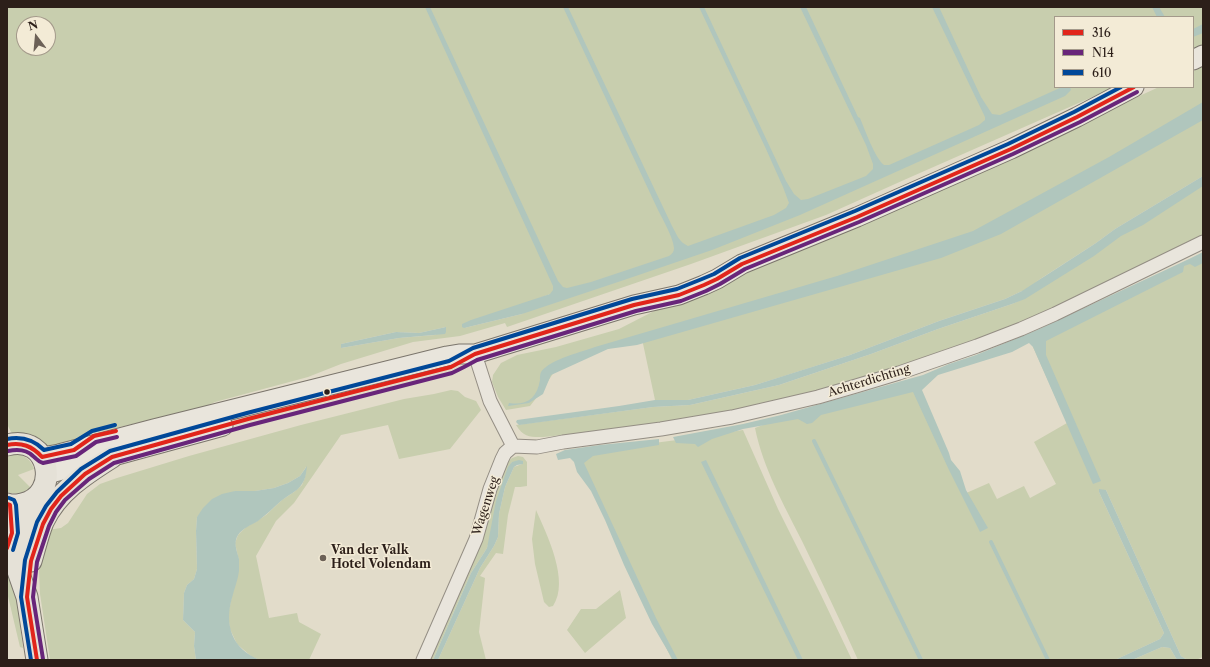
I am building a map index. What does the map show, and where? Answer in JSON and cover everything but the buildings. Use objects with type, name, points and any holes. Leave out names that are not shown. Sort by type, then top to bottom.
[{"type":"main road","points":[[1194,60],[1203,55]]},
{"type":"main road","points":[[45,465],[112,457],[233,423],[451,367],[475,354],[634,305],[658,292],[684,281],[742,264],[857,217],[992,158],[1077,117],[1132,88]]},
{"type":"main road","points":[[45,465],[59,454],[154,429],[447,356],[475,354]]},
{"type":"main road","points":[[9,441],[25,444],[38,452],[45,465],[46,480],[39,495],[15,504]]},
{"type":"main road","points":[[31,561],[42,524],[60,496],[85,474],[112,457]]},
{"type":"main road","points":[[15,504],[27,525],[31,561],[27,597]]},
{"type":"main road","points":[[15,504],[11,526],[14,552],[18,571],[27,597],[36,660]]},
{"type":"street","name":"Achterdichting","points":[[513,446],[537,447],[732,417],[818,397],[863,384],[899,373],[1021,329],[1203,242]]},
{"type":"street","points":[[475,354],[490,401],[513,446]]},
{"type":"street","name":"Wagenweg","points":[[423,660],[476,539],[490,489],[502,459],[505,453],[513,446]]},
{"type":"green space","points":[[7,7],[1203,7],[1203,46],[1194,50],[1194,16],[1054,16],[1054,88],[1113,88],[826,215],[691,264],[507,327],[505,323],[460,336],[413,342],[341,364],[308,377],[215,402],[202,408],[85,435],[56,451],[19,439],[11,432],[7,424]],"holes":[[[550,294],[522,314],[464,328]],[[446,327],[435,335],[399,338],[341,348],[341,344],[396,332],[419,333]]]},
{"type":"green space","points":[[1203,67],[1203,176],[1115,229],[1034,283],[1203,182],[1203,236],[1009,331],[949,348],[892,369],[807,394],[680,422],[544,437],[525,435],[516,425],[653,407],[690,405],[779,385],[871,354],[1025,298],[1022,291],[1005,299],[939,321],[850,355],[755,385],[688,400],[655,400],[642,339],[589,354],[554,372],[530,406],[506,410],[498,397],[492,382],[493,375],[501,363],[517,355],[556,347],[619,329],[658,309],[808,247],[878,216],[1157,88],[1194,88],[1194,71]]},
{"type":"green space","points":[[1203,256],[1203,657],[1192,660],[1181,656],[1106,490],[1099,492],[1164,633],[1160,639],[1115,660],[858,660],[775,486],[763,457],[755,428],[768,423],[911,384],[964,494],[989,483],[997,499],[1024,486],[1030,498],[1056,484],[1034,442],[1067,423],[1033,347],[1033,339]]},
{"type":"green space","points":[[451,390],[458,391],[465,397],[476,401],[481,410],[450,449],[399,459],[388,425],[341,435],[294,503],[276,521],[256,556],[269,618],[297,613],[299,622],[321,634],[309,660],[260,660],[252,657],[237,644],[230,629],[228,615],[239,561],[235,543],[238,535],[246,527],[266,515],[282,500],[302,485],[306,467],[300,476],[288,483],[274,488],[255,491],[235,491],[197,517],[197,569],[194,579],[187,585],[184,593],[183,620],[195,632],[194,646],[196,660],[50,660],[40,594],[39,571],[47,530],[61,528],[68,523],[87,494],[100,484],[189,456],[301,425],[404,399]]},
{"type":"green space","points":[[743,430],[778,509],[852,660],[672,660],[575,453]]},
{"type":"green space","points":[[16,454],[28,459],[34,469],[18,475],[31,488],[22,492],[13,493],[7,492],[7,456]]},
{"type":"green space","points":[[518,456],[523,457],[527,462],[527,486],[515,487],[508,515],[503,554],[496,553],[480,576],[485,578],[479,632],[486,660],[438,660],[480,568],[498,537],[499,514],[505,487],[514,467],[522,464],[512,462],[487,548],[471,573],[433,660],[427,660],[503,466],[512,458]]},
{"type":"green space","points":[[536,510],[551,545],[558,571],[558,596],[553,606],[549,607],[544,602],[535,564],[532,539]]},
{"type":"green space","points":[[7,572],[13,572],[23,648],[20,647],[7,592]]},
{"type":"green space","points":[[620,590],[626,618],[585,653],[567,630],[581,609],[596,609]]},
{"type":"green space","points":[[1162,647],[1170,648],[1177,660],[1132,660]]},
{"type":"shaded area","points":[[425,7],[430,7],[558,281],[563,287],[567,288],[591,282],[669,256],[673,253],[674,248],[668,229],[563,7],[568,7],[672,226],[680,240],[688,246],[774,215],[786,208],[789,203],[766,149],[699,7],[704,7],[786,181],[794,194],[801,200],[808,199],[866,176],[873,169],[873,164],[866,145],[800,7],[806,7],[858,117],[860,118],[867,136],[877,156],[884,165],[889,165],[979,125],[985,120],[985,117],[932,7],[939,7],[981,97],[992,114],[1000,115],[1060,88],[1070,88],[1071,90],[1065,96],[800,215],[712,250],[522,314],[464,328],[462,327],[462,324],[471,320],[550,294],[553,290],[553,286]]},
{"type":"shaded area","points":[[1152,7],[1159,7],[1164,16],[1156,16]]},
{"type":"shaded area","points":[[1203,24],[1203,33],[1194,37],[1194,28]]},
{"type":"shaded area","points":[[1203,102],[1203,120],[1001,234],[941,258],[637,345],[608,349],[551,375],[543,394],[529,403],[508,406],[509,403],[515,404],[526,402],[534,396],[539,386],[540,376],[543,370],[556,361],[569,356],[837,276],[973,231],[1109,157]]},
{"type":"shaded area","points":[[1203,176],[1203,186],[1143,225],[1121,236],[1094,256],[1025,299],[1012,304],[779,385],[690,405],[653,407],[519,425],[516,422],[517,420],[655,400],[688,400],[755,385],[850,355],[939,321],[1005,299],[1022,291],[1115,229]]},
{"type":"shaded area","points":[[1203,252],[1203,263],[1195,267],[1190,264],[1184,266],[1183,272],[1046,341],[1046,355],[1101,481],[1093,484],[1033,347],[1029,343],[1012,352],[938,375],[922,390],[951,460],[960,471],[966,490],[988,528],[980,532],[913,392],[821,415],[812,423],[807,424],[798,419],[743,429],[712,439],[698,447],[695,444],[676,443],[673,437],[743,424],[781,415],[923,375],[1037,330]]},
{"type":"shaded area","points":[[446,327],[445,334],[399,338],[341,348],[341,344],[396,332],[419,333]]},
{"type":"shaded area","points":[[659,439],[659,445],[593,456],[584,463],[656,618],[678,660],[673,660],[652,624],[624,565],[605,520],[591,491],[577,472],[574,462],[570,458],[558,460],[556,454],[565,450]]},
{"type":"shaded area","points":[[519,460],[523,461],[523,464],[514,467],[505,487],[499,514],[498,537],[480,568],[438,660],[433,660],[471,573],[487,548],[496,501],[508,467],[512,462]]},
{"type":"shaded area","points":[[706,460],[803,660],[798,660],[701,462]]},
{"type":"shaded area","points":[[307,466],[305,478],[300,487],[258,521],[242,530],[236,541],[239,571],[230,608],[230,627],[232,635],[237,643],[250,655],[260,660],[196,660],[194,646],[195,632],[183,620],[184,593],[187,585],[194,579],[197,569],[197,517],[212,499],[222,494],[235,491],[255,491],[274,488],[288,483],[300,476]]},
{"type":"shaded area","points":[[1099,489],[1106,490],[1181,656],[1187,660],[1177,660],[1170,648],[1162,647],[1132,660],[1115,660],[1160,639],[1164,633],[1099,492]]},
{"type":"waterway","points":[[814,441],[921,660]]},
{"type":"waterway","points":[[991,542],[1048,660]]},
{"type":"transit line","name":"610","points":[[31,660],[21,597],[25,560],[37,522],[46,506],[57,492],[81,469],[110,451],[247,413],[449,361],[473,348],[632,299],[677,289],[714,274],[740,258],[855,211],[1008,144],[1119,88]]},
{"type":"transit line","name":"316","points":[[37,660],[27,597],[31,561],[43,524],[51,509],[61,496],[85,474],[112,457],[248,419],[451,367],[475,354],[634,305],[679,295],[717,279],[742,264],[857,217],[1011,149],[1132,88]]},
{"type":"transit line","name":"N14","points":[[43,659],[33,597],[37,562],[49,526],[56,512],[65,500],[89,479],[114,463],[250,425],[452,373],[477,360],[636,311],[681,301],[706,291],[745,269],[859,222],[1013,154],[1080,122],[1137,92]]},
{"type":"transit line","name":"610","points":[[7,439],[18,438],[32,441],[44,450],[71,444],[92,431],[115,425]]},
{"type":"transit line","name":"316","points":[[7,445],[17,444],[26,446],[34,450],[42,457],[74,450],[94,436],[116,431]]},
{"type":"transit line","name":"N14","points":[[8,451],[24,451],[43,463],[76,456],[96,442],[117,437]]},
{"type":"transit line","name":"610","points":[[9,498],[14,500],[16,505],[18,533],[13,550]]},
{"type":"transit line","name":"316","points":[[7,504],[10,505],[12,533],[7,548]]},
{"type":"place","name":"Van der Valk Hotel Volendam","points":[[323,558]]}]
